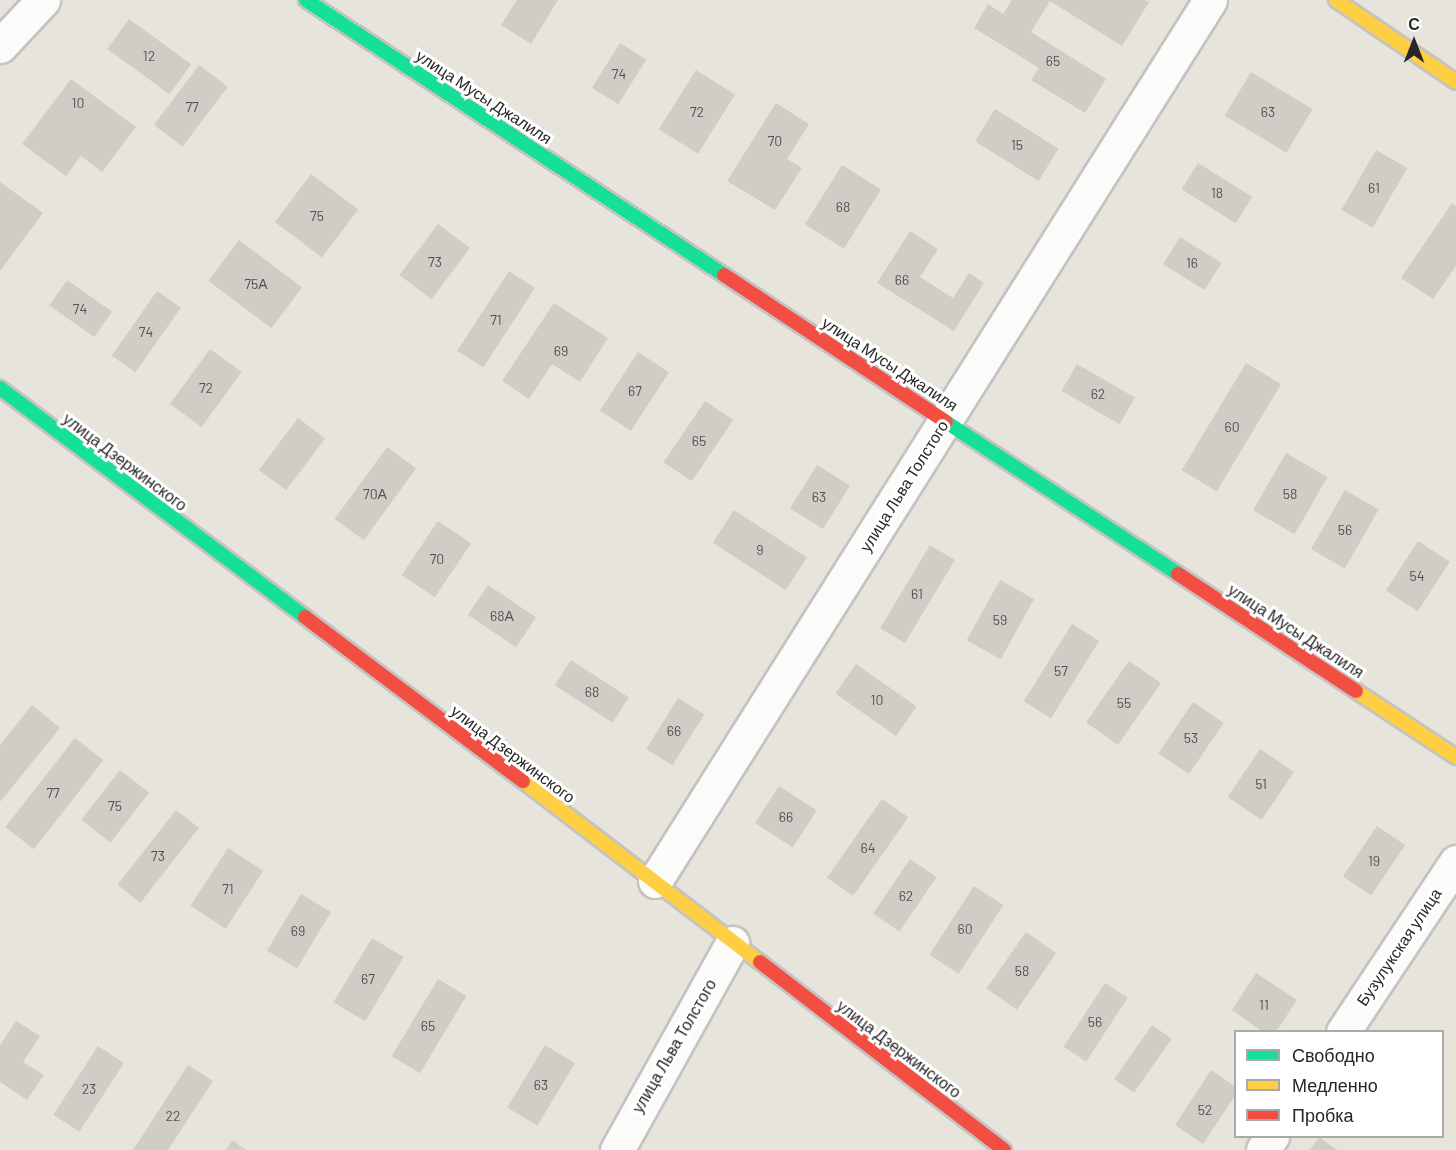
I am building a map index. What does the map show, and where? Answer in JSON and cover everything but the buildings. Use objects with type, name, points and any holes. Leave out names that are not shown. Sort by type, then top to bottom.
[{"type":"street","points":[[0,46],[43,0]]},
{"type":"street","name":"улица Мусы Джалиля","points":[[306,0],[1456,757]]},
{"type":"street","name":"улица Льва Толстого","points":[[655,881],[1210,0]]},
{"type":"street","points":[[1336,0],[1456,82]]},
{"type":"street","name":"улица Дзержинского","points":[[0,388],[655,881],[732,943],[1004,1150]]},
{"type":"street","name":"Бузулукская улица","points":[[1344,1030],[1456,862]]},
{"type":"street","name":"улица Льва Толстого","points":[[617,1150],[732,943]]},
{"type":"traffic: fast","points":[[306,0],[724,275]]},
{"type":"traffic: fast","points":[[0,388],[305,617]]},
{"type":"traffic: fast","points":[[946,422],[1178,574]]},
{"type":"traffic: slow","points":[[1336,0],[1456,82]]},
{"type":"traffic: slow","points":[[1356,691],[1456,757]]},
{"type":"traffic: slow","points":[[523,781],[760,962]]},
{"type":"traffic: jam","points":[[724,275],[946,422]]},
{"type":"traffic: jam","points":[[1178,574],[1356,691]]},
{"type":"traffic: jam","points":[[305,617],[523,781]]},
{"type":"traffic: jam","points":[[760,962],[1004,1150]]}]
